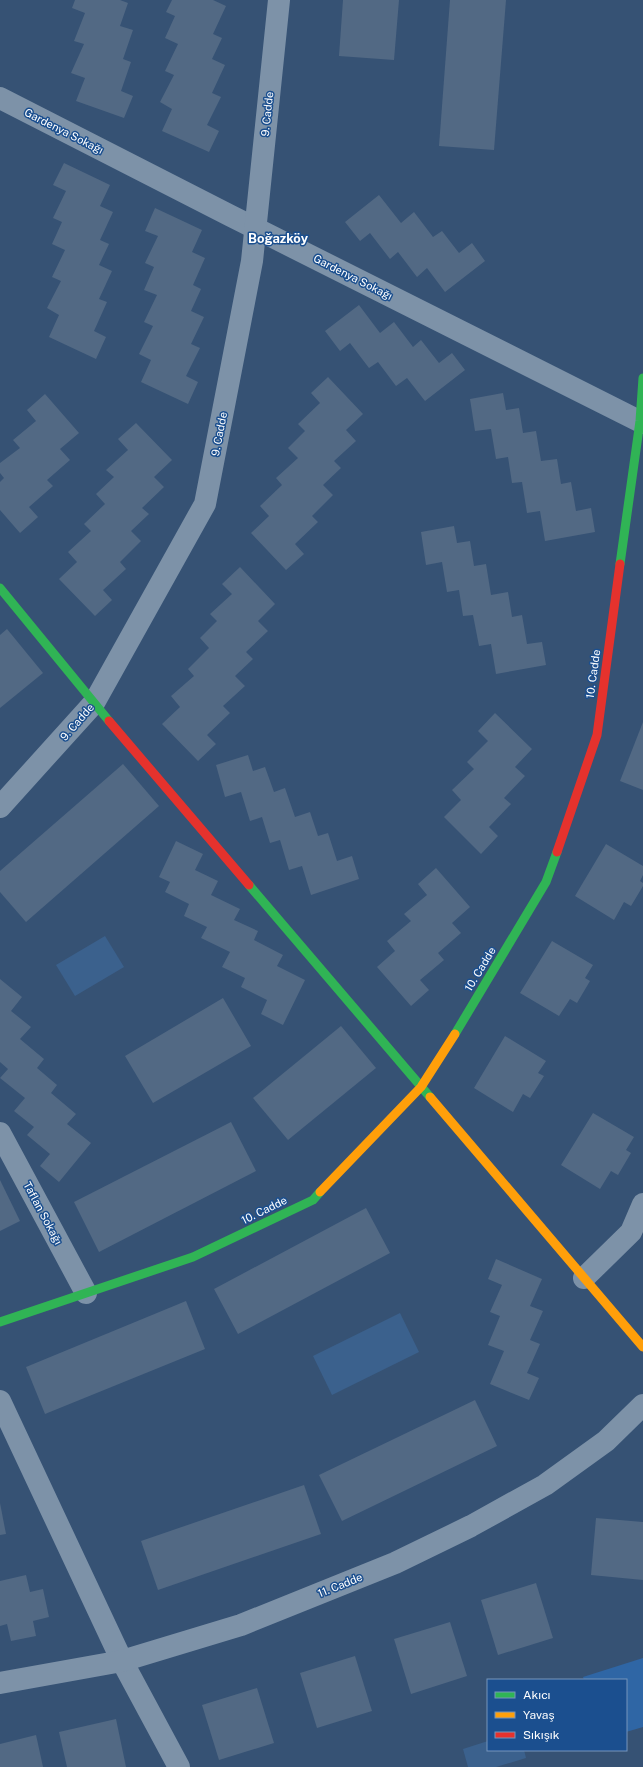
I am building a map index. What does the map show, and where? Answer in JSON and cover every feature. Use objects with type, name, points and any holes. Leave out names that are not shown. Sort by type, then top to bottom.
[{"type":"street","name":"9. Cadde","points":[[0,807],[94,703],[205,504],[252,261],[279,0]]},
{"type":"street","name":"Gardenya Sokağı","points":[[0,98],[641,422]]},
{"type":"street","name":"10. Cadde","points":[[0,1322],[193,1257],[313,1200],[420,1087],[439,1061],[546,882],[597,735],[641,422],[643,378]]},
{"type":"street","points":[[0,588],[94,703],[643,1347]]},
{"type":"street","name":"Taflan Sokağı","points":[[0,1133],[86,1293]]},
{"type":"street","points":[[584,1278],[631,1232],[643,1204]]},
{"type":"street","points":[[0,1401],[122,1661],[179,1767]]},
{"type":"street","name":"11. Cadde","points":[[0,1683],[122,1661],[242,1625],[395,1563],[464,1529],[545,1485],[606,1441],[643,1405]]},
{"type":"shaded area","points":[[105,936],[124,967],[75,996],[56,965]]},
{"type":"shaded area","points":[[400,1313],[419,1352],[332,1395],[313,1356]]},
{"type":"shaded area","points":[[643,1658],[643,1727],[627,1732],[627,1679],[584,1679],[583,1677]]},
{"type":"shaded area","points":[[487,1741],[487,1751],[524,1751],[526,1758],[496,1767],[468,1767],[463,1749]]},
{"type":"building","points":[[75,0],[120,0],[128,3],[120,26],[133,30],[123,59],[131,62],[121,91],[133,96],[124,118],[76,101],[85,78],[71,73],[84,44],[74,41],[85,13],[72,8]]},
{"type":"building","points":[[172,0],[213,0],[226,6],[213,34],[222,38],[212,59],[225,65],[212,93],[221,97],[207,125],[219,131],[209,152],[162,131],[172,109],[160,102],[174,75],[165,71],[178,44],[165,38],[175,16],[166,12]]},
{"type":"building","points":[[343,0],[399,0],[394,60],[339,56]]},
{"type":"building","points":[[450,0],[506,0],[494,150],[439,146]]},
{"type":"building","points":[[64,163],[110,185],[100,206],[113,212],[100,240],[109,244],[99,265],[112,271],[99,299],[107,302],[94,331],[106,337],[96,359],[49,337],[59,315],[47,308],[61,281],[52,277],[65,250],[52,244],[62,222],[53,218],[66,191],[53,185]]},
{"type":"building","points":[[379,195],[401,223],[414,212],[433,237],[442,231],[459,253],[472,243],[485,261],[445,292],[427,268],[417,277],[398,252],[390,259],[370,233],[360,241],[345,222]]},
{"type":"building","points":[[155,208],[202,230],[192,252],[205,258],[193,285],[201,289],[191,311],[204,317],[191,344],[200,348],[186,376],[198,382],[188,404],[141,382],[151,360],[139,354],[153,326],[144,322],[157,295],[144,290],[154,267],[145,263],[158,236],[145,231]]},
{"type":"building","points":[[359,305],[380,333],[394,322],[413,347],[421,340],[439,363],[452,353],[465,370],[425,401],[407,378],[396,386],[378,362],[369,368],[350,343],[340,351],[325,331]]},
{"type":"building","points":[[328,377],[363,414],[346,430],[356,441],[334,461],[341,468],[323,485],[333,495],[312,516],[318,522],[295,544],[304,554],[286,570],[251,533],[269,516],[260,506],[282,485],[276,478],[298,458],[288,448],[305,431],[298,424],[320,403],[311,393]]},
{"type":"building","points":[[503,393],[506,410],[519,408],[523,433],[536,431],[541,461],[557,459],[561,484],[571,482],[576,511],[591,508],[595,532],[545,541],[540,511],[527,513],[522,482],[512,483],[508,457],[496,459],[491,429],[475,431],[470,399]]},
{"type":"building","points":[[45,394],[79,433],[60,449],[70,460],[47,480],[53,486],[29,507],[38,517],[20,533],[0,510],[0,482],[4,478],[0,473],[0,463],[20,448],[13,440],[36,421],[27,410]]},
{"type":"building","points":[[136,423],[172,460],[154,477],[164,487],[142,508],[149,514],[131,531],[141,541],[120,562],[126,569],[103,590],[112,600],[95,616],[59,579],[77,562],[68,552],[91,531],[84,524],[105,504],[96,494],[114,477],[106,470],[128,450],[118,439]]},
{"type":"building","points":[[454,526],[457,543],[470,541],[474,566],[486,564],[491,595],[508,592],[512,617],[522,615],[527,644],[542,642],[546,665],[496,674],[491,644],[479,646],[473,615],[463,616],[459,590],[447,592],[442,562],[426,565],[421,532]]},
{"type":"building","points":[[240,567],[275,604],[258,621],[268,631],[246,652],[253,659],[235,676],[245,686],[223,706],[230,713],[207,735],[216,744],[198,761],[162,724],[180,707],[171,696],[194,676],[188,669],[209,648],[200,638],[217,621],[210,614],[232,594],[222,584]]},
{"type":"building","points":[[7,629],[43,673],[0,708],[0,635]]},
{"type":"building","points":[[495,713],[532,749],[515,767],[525,776],[504,798],[511,804],[489,827],[498,836],[481,854],[444,817],[461,800],[452,790],[474,769],[467,762],[488,741],[478,731]]},
{"type":"building","points":[[643,722],[643,790],[620,781]]},
{"type":"building","points":[[248,755],[253,771],[265,767],[274,792],[285,788],[295,817],[310,812],[318,836],[328,833],[337,861],[352,856],[359,879],[311,895],[302,866],[289,870],[280,840],[270,843],[262,817],[250,821],[241,792],[225,797],[216,765]]},
{"type":"building","points":[[123,764],[159,806],[26,922],[0,892],[0,871]]},
{"type":"building","points":[[176,841],[203,854],[195,870],[218,881],[211,895],[240,909],[234,920],[258,931],[254,940],[283,955],[277,966],[305,980],[283,1025],[261,1014],[267,1000],[241,987],[245,978],[222,967],[230,952],[201,938],[207,927],[184,916],[189,904],[165,892],[170,882],[159,877]]},
{"type":"building","points":[[606,844],[643,866],[643,875],[640,881],[643,883],[643,886],[631,906],[624,902],[614,920],[575,896]]},
{"type":"building","points":[[436,868],[470,907],[452,923],[461,933],[438,953],[444,960],[420,980],[429,990],[411,1006],[377,967],[395,951],[387,941],[411,921],[404,914],[427,895],[418,884]]},
{"type":"building","points":[[552,941],[593,965],[585,978],[590,981],[577,1003],[570,999],[559,1016],[520,993]]},
{"type":"building","points":[[0,979],[22,997],[11,1011],[31,1027],[20,1039],[44,1059],[37,1068],[57,1085],[51,1093],[76,1114],[67,1124],[91,1143],[59,1182],[40,1166],[50,1154],[27,1135],[34,1127],[14,1111],[25,1098],[0,1078],[8,1069],[0,1062]]},
{"type":"building","points":[[223,998],[251,1046],[153,1103],[125,1056]]},
{"type":"building","points":[[341,1026],[376,1068],[288,1140],[253,1098]]},
{"type":"building","points":[[505,1036],[546,1061],[538,1073],[544,1076],[530,1098],[523,1094],[513,1112],[474,1088]]},
{"type":"building","points":[[593,1113],[634,1137],[626,1150],[631,1153],[618,1175],[611,1171],[600,1189],[561,1165]]},
{"type":"building","points":[[231,1122],[256,1171],[99,1252],[74,1202]]},
{"type":"building","points":[[0,1180],[20,1221],[0,1231]]},
{"type":"building","points":[[366,1208],[390,1253],[238,1334],[214,1289]]},
{"type":"building","points":[[496,1259],[542,1279],[530,1306],[543,1311],[530,1340],[540,1344],[527,1373],[539,1378],[529,1400],[490,1384],[504,1351],[488,1345],[500,1316],[490,1312],[502,1285],[488,1279]]},
{"type":"building","points":[[186,1301],[205,1349],[45,1414],[26,1367]]},
{"type":"building","points":[[475,1400],[497,1446],[342,1521],[319,1475]]},
{"type":"building","points":[[304,1485],[321,1534],[158,1590],[141,1541]]},
{"type":"building","points":[[0,1503],[6,1534],[0,1535]]},
{"type":"building","points":[[596,1518],[643,1522],[643,1580],[591,1575]]},
{"type":"building","points":[[26,1575],[30,1592],[43,1589],[49,1617],[33,1621],[36,1636],[11,1641],[7,1624],[0,1626],[0,1581]]},
{"type":"building","points":[[536,1583],[553,1638],[498,1655],[481,1600]]},
{"type":"building","points":[[450,1622],[467,1676],[411,1694],[394,1639]]},
{"type":"building","points":[[355,1656],[372,1711],[317,1728],[300,1673]]},
{"type":"building","points":[[257,1688],[274,1743],[219,1760],[202,1705]]},
{"type":"building","points":[[116,1719],[126,1767],[67,1767],[59,1732]]},
{"type":"building","points":[[36,1735],[43,1767],[0,1767],[0,1744]]},
{"type":"traffic: fast","points":[[620,564],[640,421],[643,378]]},
{"type":"traffic: fast","points":[[0,588],[109,721]]},
{"type":"traffic: fast","points":[[455,1034],[546,882],[557,852]]},
{"type":"traffic: fast","points":[[249,885],[430,1097]]},
{"type":"traffic: fast","points":[[0,1322],[193,1257],[313,1200],[320,1192]]},
{"type":"traffic: slow","points":[[320,1192],[421,1087],[455,1034]]},
{"type":"traffic: slow","points":[[430,1097],[643,1347]]},
{"type":"traffic: jam","points":[[557,852],[597,735],[620,564]]},
{"type":"traffic: jam","points":[[109,721],[249,885]]},
{"type":"district","name":"Boğazköy","points":[[278,238]]}]
